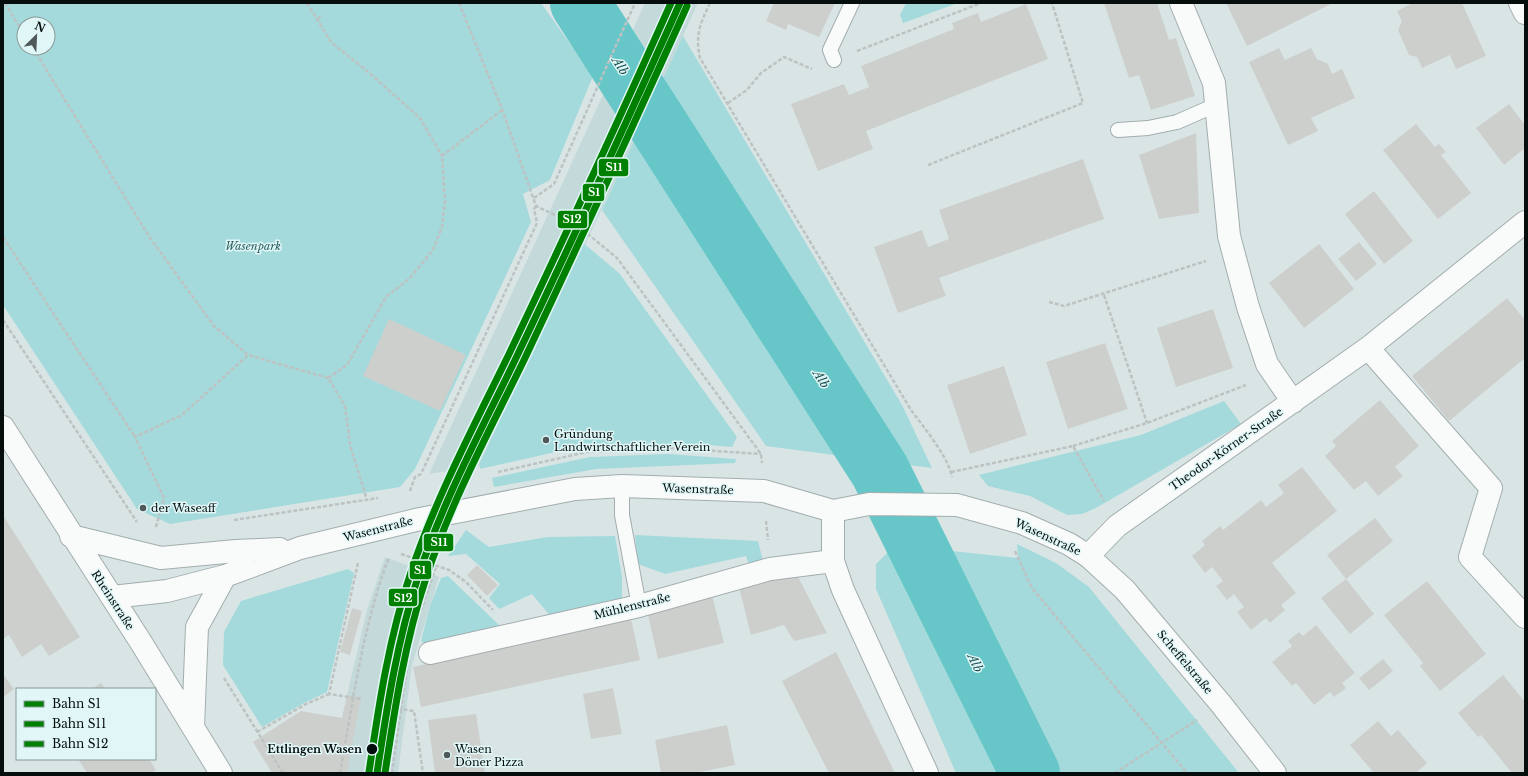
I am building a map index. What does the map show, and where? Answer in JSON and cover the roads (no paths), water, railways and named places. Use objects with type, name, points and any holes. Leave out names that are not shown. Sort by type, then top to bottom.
[{"type":"street","points":[[1181,3],[1214,83],[1229,236],[1248,307],[1265,357],[1293,402]]},
{"type":"street","points":[[1520,3],[1525,13]]},
{"type":"street","name":"Theodor-Körner-Straße","points":[[1088,556],[1117,526],[1368,348],[1525,222]]},
{"type":"street","points":[[1368,348],[1491,488],[1470,557],[1525,617]]},
{"type":"street","name":"Rheinstraße","points":[[3,427],[112,597],[221,773]]},
{"type":"street","name":"Wasenstraße","points":[[112,597],[167,591],[225,576],[300,548],[435,516],[575,489],[622,486],[764,491],[833,511],[869,504],[953,506],[1022,523],[1069,544],[1088,556]]},
{"type":"street","points":[[833,511],[833,561],[842,590],[927,773]]},
{"type":"street","name":"Wasenstraße","points":[[72,536],[161,558],[236,550],[300,548]]},
{"type":"street","name":"Scheffelstraße","points":[[1088,556],[1125,590],[1220,704],[1275,773]]},
{"type":"street","name":"Mühlenstraße","points":[[430,652],[639,606],[770,569],[833,561]]},
{"type":"street","points":[[193,727],[197,627],[225,576]]},
{"type":"lane","points":[[834,60],[830,50],[852,3]]},
{"type":"lane","points":[[1118,130],[1148,128],[1177,122],[1216,106]]},
{"type":"lane","points":[[622,486],[622,515],[639,606]]},
{"type":"waterway","name":"Alb","points":[[580,3],[880,471],[1030,773]]},
{"type":"rail line","name":"S12","points":[[369,772],[381,696],[391,646],[403,596],[421,543],[457,460],[551,265],[671,3]]},
{"type":"rail line","name":"S1","points":[[377,773],[389,699],[404,625],[418,577],[439,520],[451,492],[559,268],[680,3]]},
{"type":"rail line","name":"S11","points":[[385,773],[406,650],[426,578],[447,521],[546,314],[687,6]]},
{"type":"place","name":"Gründung Landwirtschaftlicher Verein","points":[[546,440]]},
{"type":"place","name":"der Waseaff","points":[[143,508]]},
{"type":"place","name":"Ettlingen Wasen","points":[[372,749]]},
{"type":"place","name":"Wasen Döner Pizza","points":[[447,755]]},
{"type":"park label","name":"Wasenpark","points":[[253,246]]}]
